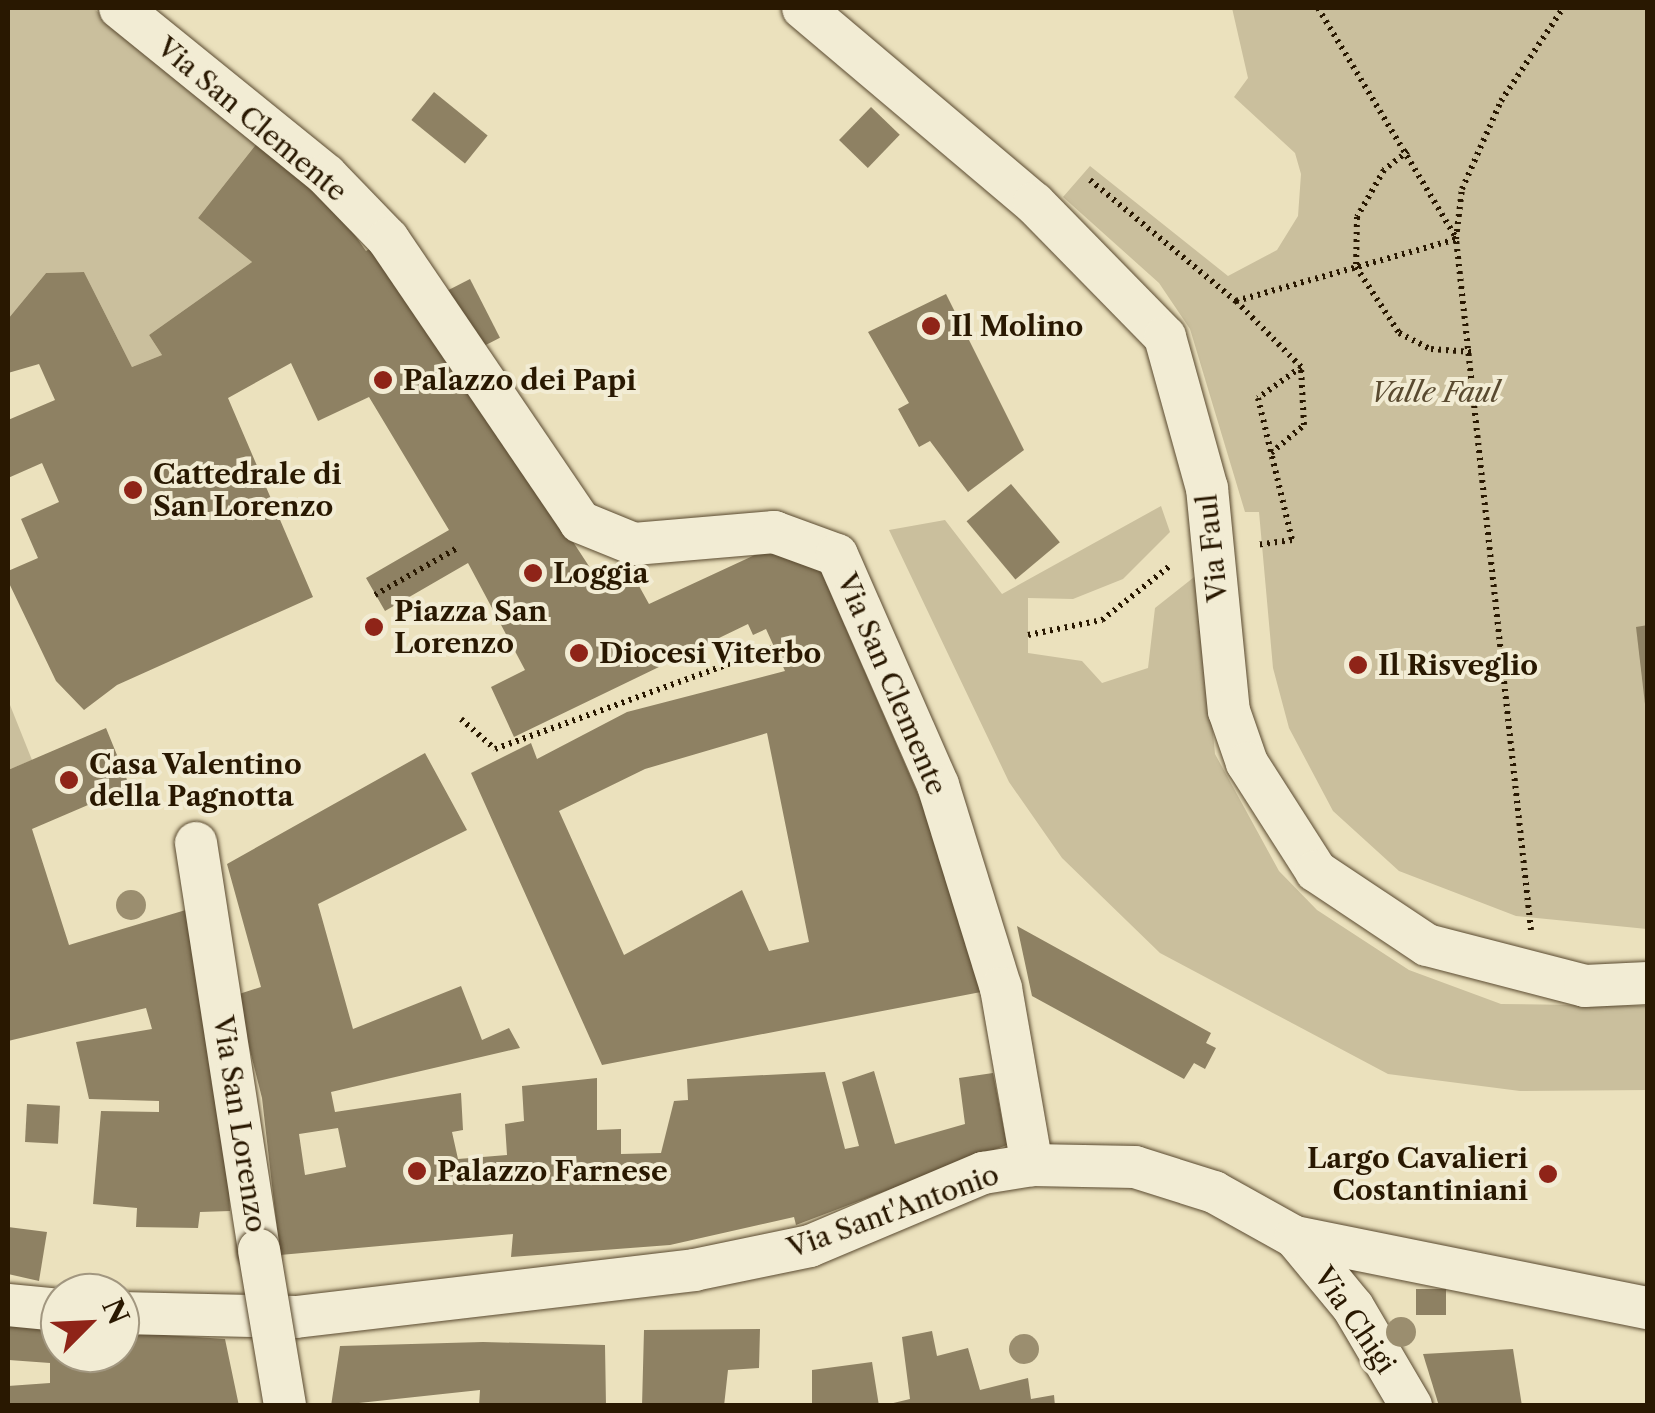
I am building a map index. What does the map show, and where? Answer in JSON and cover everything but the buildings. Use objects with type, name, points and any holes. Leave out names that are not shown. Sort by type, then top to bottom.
[{"type":"street","name":"Via San Clemente","points":[[120,8],[326,175],[388,240],[580,522],[634,544],[774,532],[836,555],[938,785],[1001,988],[1032,1165]]},
{"type":"street","name":"Via Faul","points":[[803,8],[1034,202],[1165,337],[1208,488],[1229,712],[1247,763],[1316,871],[1427,945],[1586,986],[1648,983]]},
{"type":"street","name":"Via San Lorenzo","points":[[196,842],[285,1406]]},
{"type":"street","name":"Via Sant'Antonio","points":[[140,1314],[296,1318],[694,1270],[810,1246],[983,1173],[1032,1165],[1135,1166],[1214,1192],[1295,1237],[1648,1308]]},
{"type":"street","name":"Via Chigi","points":[[1295,1237],[1353,1307],[1411,1406]]},
{"type":"street","points":[[8,1305],[40,1308]]},
{"type":"path","points":[[1318,8],[1408,151],[1456,239]]},
{"type":"path","points":[[1531,932],[1472,352],[1456,239],[1462,189],[1501,101],[1563,8]]},
{"type":"path","points":[[1408,151],[1384,170],[1357,217],[1356,267],[1399,333],[1430,349],[1472,352]]},
{"type":"path","points":[[1090,180],[1236,301],[1456,239]]},
{"type":"path","points":[[1271,453],[1304,425],[1301,366]]},
{"type":"path","points":[[376,594],[459,547]]},
{"type":"path","points":[[461,719],[495,750],[772,648]]},
{"type":"path","points":[[1514,928],[1547,934]]},
{"type":"green space","points":[[8,8],[93,8],[258,142],[198,218],[252,262],[149,335],[162,355],[132,367],[84,272],[46,273],[8,319]]},
{"type":"green space","name":"Valle Faul","points":[[1232,8],[1647,8],[1647,929],[1516,916],[1399,871],[1333,811],[1289,728],[1273,668],[1259,512],[1245,512],[1190,329],[1159,283],[1063,197],[1090,166],[1228,276],[1277,250],[1298,216],[1301,174],[1295,153],[1234,97],[1248,78]]},
{"type":"green space","points":[[1161,506],[1170,532],[1123,579],[1073,599],[1028,598],[1028,653],[1082,661],[1102,683],[1148,668],[1155,608],[1198,574],[1215,754],[1279,871],[1317,910],[1409,970],[1501,1004],[1647,1006],[1647,1090],[1520,1091],[1388,1074],[1160,953],[1062,858],[1009,782],[889,530],[945,520],[1002,594]]},
{"type":"green space","points":[[8,700],[32,760],[8,770]]},
{"type":"place","name":"Il Molino","points":[[931,326]]},
{"type":"place","name":"Palazzo dei Papi","points":[[383,380]]},
{"type":"place","name":"Cattedrale di San Lorenzo","points":[[133,490]]},
{"type":"place","name":"Loggia","points":[[533,573]]},
{"type":"place","name":"Piazza San Lorenzo","points":[[374,627]]},
{"type":"place","name":"Diocesi Viterbo","points":[[579,653]]},
{"type":"place","name":"Il Risveglio","points":[[1358,665]]},
{"type":"place","name":"Casa Valentino della Pagnotta","points":[[69,780]]},
{"type":"place","name":"Palazzo Farnese","points":[[417,1171]]},
{"type":"place","name":"Largo Cavalieri Costantiniani","points":[[1548,1174]]}]
